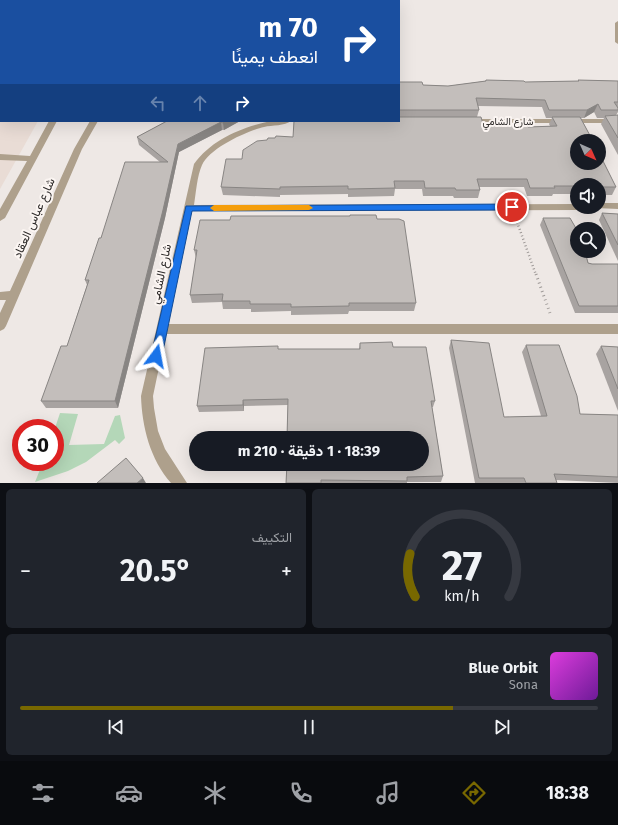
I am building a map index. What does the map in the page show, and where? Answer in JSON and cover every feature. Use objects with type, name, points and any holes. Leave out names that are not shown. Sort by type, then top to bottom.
[{"type":"street","points":[[618,23],[618,42]]},
{"type":"street","name":"شارع الشامي","points":[[462,121],[618,121]]},
{"type":"street","points":[[0,218],[52,122]]},
{"type":"street","name":"شارع عباس العقاد","points":[[0,326],[78,149],[93,122]]},
{"type":"street","name":"شارع الشامي","points":[[180,483],[166,465],[157,448],[151,431],[147,396],[198,164],[215,147],[231,137],[249,129],[282,122]]},
{"type":"street","points":[[0,157],[32,159]]},
{"type":"street","points":[[606,206],[618,206]]},
{"type":"street","points":[[189,208],[570,207]]},
{"type":"street","points":[[0,296],[14,296]]},
{"type":"street","points":[[162,329],[618,328]]},
{"type":"path","points":[[512,207],[556,329]]},
{"type":"shaded area","points":[[0,122],[37,122],[0,189]]},
{"type":"green space","points":[[60,413],[78,414],[69,445],[104,444],[115,416],[120,415],[125,438],[119,444],[115,440],[86,462],[68,471],[35,482],[39,471],[64,471],[64,419],[58,419]]},
{"type":"building","points":[[486,81],[618,81],[618,102],[614,102],[618,110],[601,110],[598,104],[587,110],[549,110],[545,100],[476,98],[479,110],[400,110],[400,82],[422,82],[423,85],[448,86]]},
{"type":"building","points":[[618,115],[618,138],[605,116]]},
{"type":"building","points":[[400,117],[481,117],[483,124],[527,125],[528,127],[557,126],[552,117],[580,117],[589,134],[570,134],[570,170],[606,170],[606,167],[616,187],[606,187],[606,178],[570,178],[570,186],[554,186],[555,188],[530,188],[527,179],[477,179],[480,190],[425,188],[424,181],[394,181],[395,188],[348,189],[348,186],[280,187],[280,189],[221,187],[226,159],[242,159],[243,150],[257,141],[275,138],[276,136],[293,137],[294,122],[400,122]]},
{"type":"building","points":[[165,122],[221,122],[178,144],[115,401],[41,401],[61,346],[67,346],[89,280],[85,280],[99,238],[101,238],[125,162],[168,162],[137,137]]},
{"type":"building","points":[[602,214],[618,214],[618,245]]},
{"type":"building","points":[[376,215],[377,219],[399,219],[404,221],[416,303],[349,303],[349,306],[291,307],[291,304],[250,304],[250,301],[222,301],[223,294],[190,295],[197,250],[194,250],[200,220],[230,220],[231,216]]},
{"type":"building","points":[[543,218],[570,218],[572,222],[570,222],[570,258],[587,258],[588,263],[592,264],[618,264],[618,306],[579,306]]},
{"type":"building","points":[[451,340],[489,343],[504,417],[547,416],[526,345],[559,345],[577,396],[580,414],[618,415],[618,477],[554,474],[557,483],[526,483],[524,478],[479,478]]},
{"type":"building","points":[[392,342],[393,347],[426,347],[435,401],[431,401],[443,476],[407,477],[407,481],[321,480],[321,483],[286,483],[287,471],[429,471],[429,431],[287,431],[288,399],[243,400],[243,405],[197,406],[205,348],[278,346],[278,349],[360,349],[360,343]]},
{"type":"building","points":[[601,346],[618,347],[618,389]]},
{"type":"building","points":[[126,458],[143,478],[137,483],[97,483]]},
{"type":"slow traffic","points":[[214,208],[309,208]]},
{"type":"route","points":[[156,356],[189,208],[512,207]]}]
